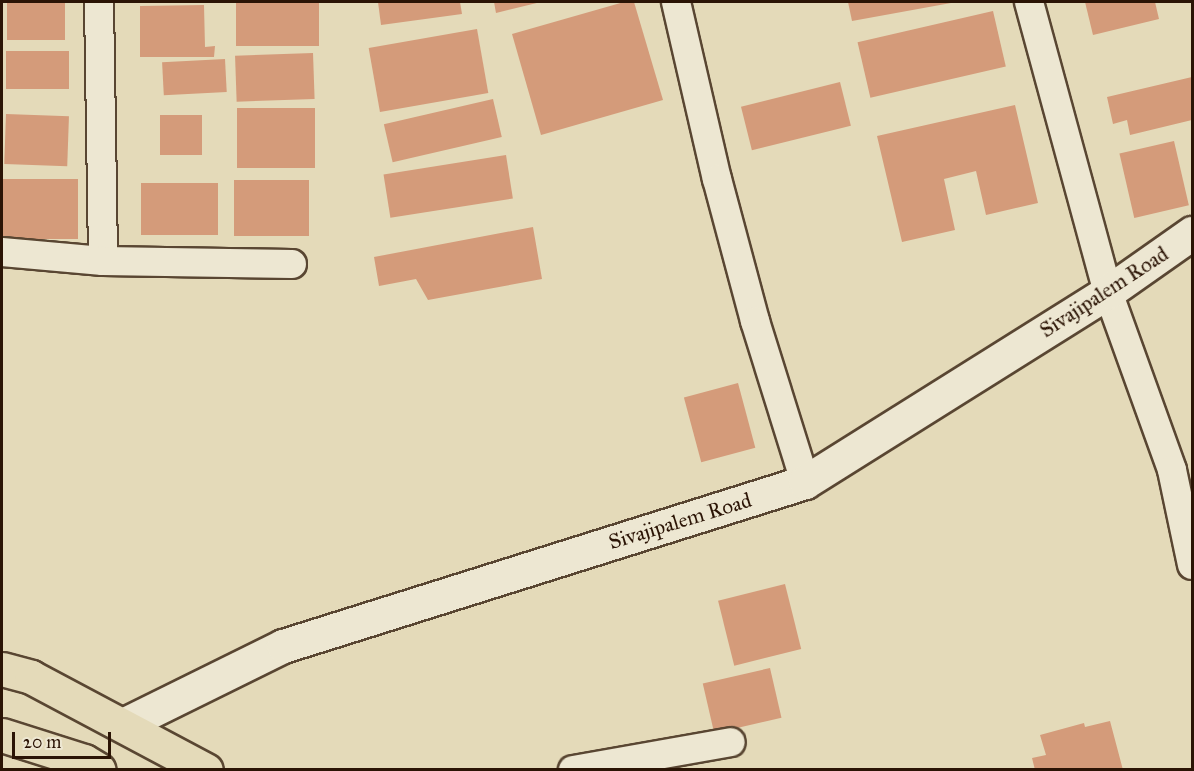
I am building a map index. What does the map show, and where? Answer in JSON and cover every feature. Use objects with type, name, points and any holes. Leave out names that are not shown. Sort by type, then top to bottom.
[{"type":"main road","name":"Sivajipalem Road","points":[[125,724],[283,646],[805,482],[1108,292],[1192,233]]},
{"type":"main road","points":[[2,669],[31,677],[125,724],[206,770]]},
{"type":"main road","points":[[2,735],[84,761],[99,770]]},
{"type":"street","points":[[99,2],[103,261]]},
{"type":"street","points":[[676,2],[720,190],[755,321],[805,482]]},
{"type":"street","points":[[1029,2],[1108,292],[1182,468],[1192,565]]},
{"type":"street","points":[[2,252],[103,261],[292,264]]},
{"type":"street","points":[[573,770],[731,742]]},
{"type":"building","points":[[7,2],[65,2],[65,40],[7,40]]},
{"type":"building","points":[[236,2],[319,2],[319,46],[236,46]]},
{"type":"building","points":[[378,2],[460,2],[462,14],[381,25]]},
{"type":"building","points":[[494,2],[541,2],[496,13]]},
{"type":"building","points":[[624,2],[634,2],[663,100],[541,135],[512,34]]},
{"type":"building","points":[[848,2],[951,2],[951,3],[852,21]]},
{"type":"building","points":[[1085,2],[1155,2],[1159,19],[1093,35]]},
{"type":"building","points":[[204,5],[205,47],[215,46],[214,57],[140,57],[140,6]]},
{"type":"building","points":[[993,11],[1006,67],[870,98],[858,42]]},
{"type":"building","points":[[477,29],[488,93],[380,112],[369,48]]},
{"type":"building","points":[[6,51],[69,51],[69,89],[6,89]]},
{"type":"building","points":[[313,53],[315,99],[237,102],[235,56]]},
{"type":"building","points":[[225,59],[227,92],[164,95],[162,62]]},
{"type":"building","points":[[1192,77],[1192,120],[1130,135],[1127,120],[1113,124],[1107,97]]},
{"type":"building","points":[[840,82],[851,126],[752,150],[741,107]]},
{"type":"building","points":[[493,99],[502,137],[393,162],[384,124]]},
{"type":"building","points":[[1015,105],[1038,203],[986,215],[976,171],[944,179],[955,230],[902,242],[877,136]]},
{"type":"building","points":[[237,108],[315,108],[315,168],[237,168]]},
{"type":"building","points":[[6,114],[69,116],[67,166],[4,164]]},
{"type":"building","points":[[160,115],[202,115],[202,155],[160,155]]},
{"type":"building","points":[[1174,141],[1189,205],[1134,218],[1119,154]]},
{"type":"building","points":[[506,155],[513,198],[390,218],[384,174]]},
{"type":"building","points":[[2,179],[78,179],[78,239],[2,239]]},
{"type":"building","points":[[234,180],[309,180],[309,236],[234,236]]},
{"type":"building","points":[[141,183],[218,183],[218,235],[141,235]]},
{"type":"building","points":[[533,227],[542,279],[428,300],[416,279],[379,286],[374,257]]},
{"type":"building","points":[[738,383],[755,448],[701,462],[684,397]]},
{"type":"building","points":[[785,584],[801,649],[734,666],[718,601]]},
{"type":"building","points":[[770,668],[781,718],[714,733],[703,684]]},
{"type":"building","points":[[1110,721],[1123,770],[1035,770],[1032,758],[1046,755],[1040,735],[1084,723],[1085,727]]}]
